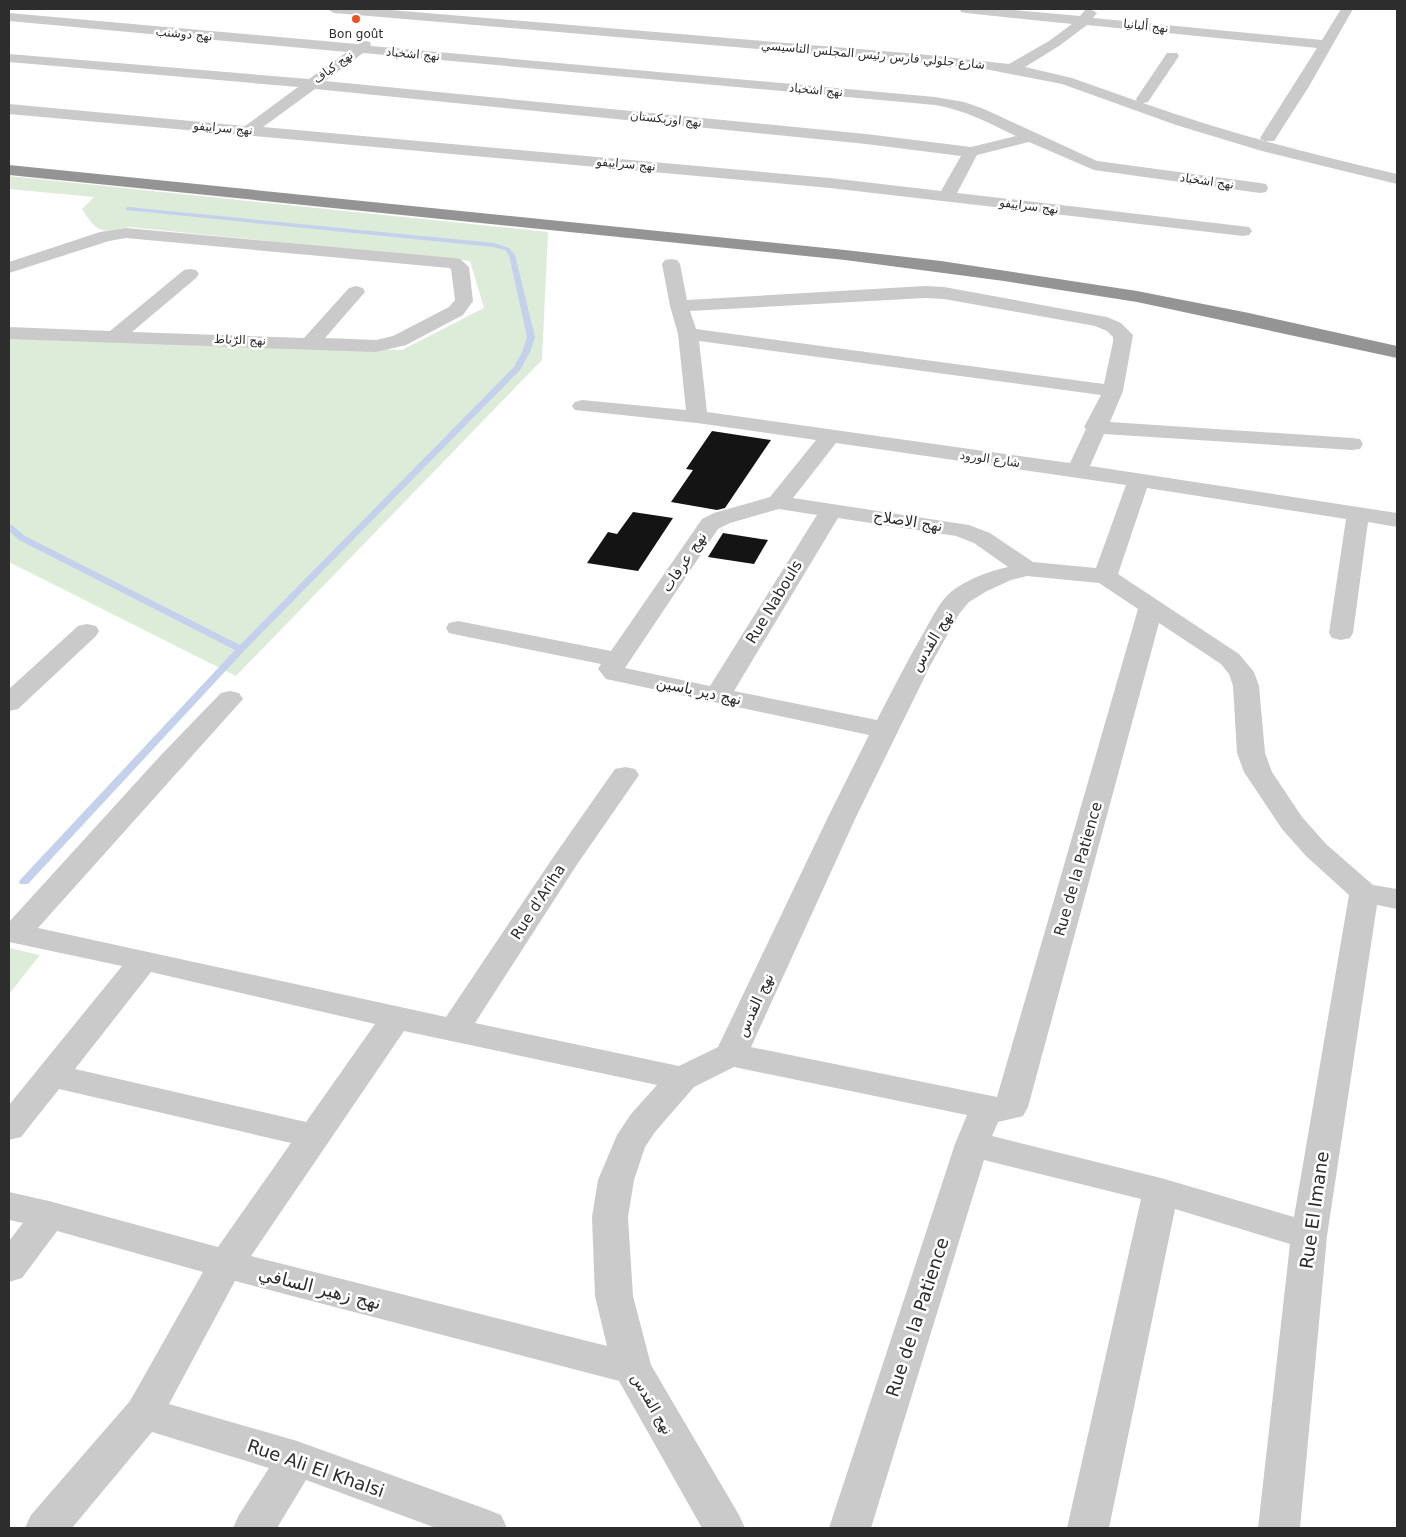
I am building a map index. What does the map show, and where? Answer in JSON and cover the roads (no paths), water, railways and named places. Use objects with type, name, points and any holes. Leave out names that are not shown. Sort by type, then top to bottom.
[{"type":"highway","points":[[9,158],[738,230],[977,258],[1112,278],[1397,336]]},
{"type":"highway","points":[[9,170],[845,254],[976,271],[1130,295],[1236,316],[1397,352]]},
{"type":"street","name":"شارع جلولي فارس رئيس المجلس التاسيسي","points":[[334,9],[418,11],[554,20],[1018,65],[1084,76],[1143,99],[1268,138],[1397,170]]},
{"type":"street","name":"نهج ألبانيا","points":[[966,9],[1089,14],[1326,45]]},
{"type":"street","points":[[1268,138],[1301,88],[1347,9]]},
{"type":"street","name":"نهج كياف","points":[[249,130],[359,49],[418,11]]},
{"type":"street","points":[[1018,65],[1089,14]]},
{"type":"street","name":"نهج دوشنب","points":[[9,16],[359,49]]},
{"type":"street","name":"شارع جلولي فارس رئيس المجلس التاسيسي","points":[[554,20],[919,58],[1018,65],[1164,117],[1268,148],[1397,179]]},
{"type":"street","name":"نهج اشخباد","points":[[359,49],[959,105],[979,112],[1030,137],[1094,164],[1260,188]]},
{"type":"street","points":[[1143,99],[1172,56]]},
{"type":"street","points":[[9,58],[310,84]]},
{"type":"street","points":[[894,98],[919,58]]},
{"type":"street","name":"نهج اوزبكستان","points":[[310,84],[866,139],[971,152]]},
{"type":"street","name":"نهج سراييفو","points":[[9,109],[830,183],[1243,231]]},
{"type":"street","points":[[947,196],[971,152],[1030,137]]},
{"type":"street","name":"نهج الرّباط","points":[[9,268],[106,236],[126,232],[454,262],[460,267],[464,301],[462,306],[456,311],[407,337],[387,344],[9,334]]},
{"type":"street","points":[[671,264],[679,306],[688,334],[696,417]]},
{"type":"street","points":[[115,336],[190,274]]},
{"type":"street","points":[[310,342],[356,292]]},
{"type":"street","points":[[679,306],[925,292],[1100,321],[1114,327],[1123,335],[1113,391],[1095,427],[1077,471]]},
{"type":"street","points":[[688,334],[1113,391]]},
{"type":"street","name":"شارع الورود","points":[[582,406],[696,417],[1077,471],[1397,520]]},
{"type":"street","points":[[1095,427],[1352,444]]},
{"type":"street","points":[[778,502],[830,436]]},
{"type":"street","points":[[1138,481],[1105,576],[1152,608],[1203,639],[1230,659],[1241,672],[1246,686],[1250,753],[1258,772],[1292,823],[1310,843],[1381,896]]},
{"type":"street","name":"نهج الاصلاح","points":[[778,502],[961,530],[982,538],[1027,569]]},
{"type":"street","name":"نهج عرفات","points":[[618,660],[710,524],[722,518],[778,502]]},
{"type":"street","name":"Rue Nabouls","points":[[718,695],[831,510]]},
{"type":"street","points":[[1341,633],[1358,514]]},
{"type":"street","name":"نهج القدس","points":[[724,1528],[632,1368],[614,1296],[610,1217],[616,1180],[629,1144],[643,1123],[682,1079],[732,1055],[884,730],[948,611],[960,597],[978,586],[1003,575],[1027,569],[1105,576]]},
{"type":"street","name":"Rue de la Patience","points":[[732,1055],[987,1107],[1006,1109],[1013,1103],[1152,608]]},
{"type":"street","points":[[458,628],[618,660]]},
{"type":"street","points":[[9,703],[87,631]]},
{"type":"street","name":"نهج دير ياسين","points":[[618,660],[611,669],[615,674],[884,730]]},
{"type":"street","points":[[12,933],[230,699]]},
{"type":"street","name":"Rue d'Ariha","points":[[454,1030],[564,862],[625,775]]},
{"type":"street","name":"Rue El Imane","points":[[1279,1528],[1309,1236],[1381,896]]},
{"type":"street","points":[[12,933],[144,960],[396,1018],[682,1079]]},
{"type":"street","points":[[9,1128],[144,960]]},
{"type":"street","points":[[46,1528],[144,1413],[226,1264],[396,1018]]},
{"type":"street","points":[[52,1076],[314,1136]]},
{"type":"street","name":"Rue de la Patience","points":[[850,1528],[972,1144],[987,1107]]},
{"type":"street","points":[[972,1144],[1161,1191],[1309,1236]]},
{"type":"street","points":[[1088,1528],[1161,1191]]},
{"type":"street","name":"نهج زهير السافي","points":[[9,1206],[49,1215],[226,1264],[632,1368]]},
{"type":"street","points":[[9,1268],[49,1215]]},
{"type":"street","name":"Rue Ali El Khalsi","points":[[144,1413],[297,1459],[486,1528]]},
{"type":"street","points":[[254,1528],[297,1459]]},
{"type":"waterway","points":[[128,209],[494,245],[507,249],[512,255],[531,337],[526,352],[517,368],[241,649]]},
{"type":"waterway","points":[[9,527],[22,538],[241,649]]},
{"type":"waterway","points":[[24,882],[241,649]]},
{"type":"place","name":"Bon goût","points":[[356,19]]}]
